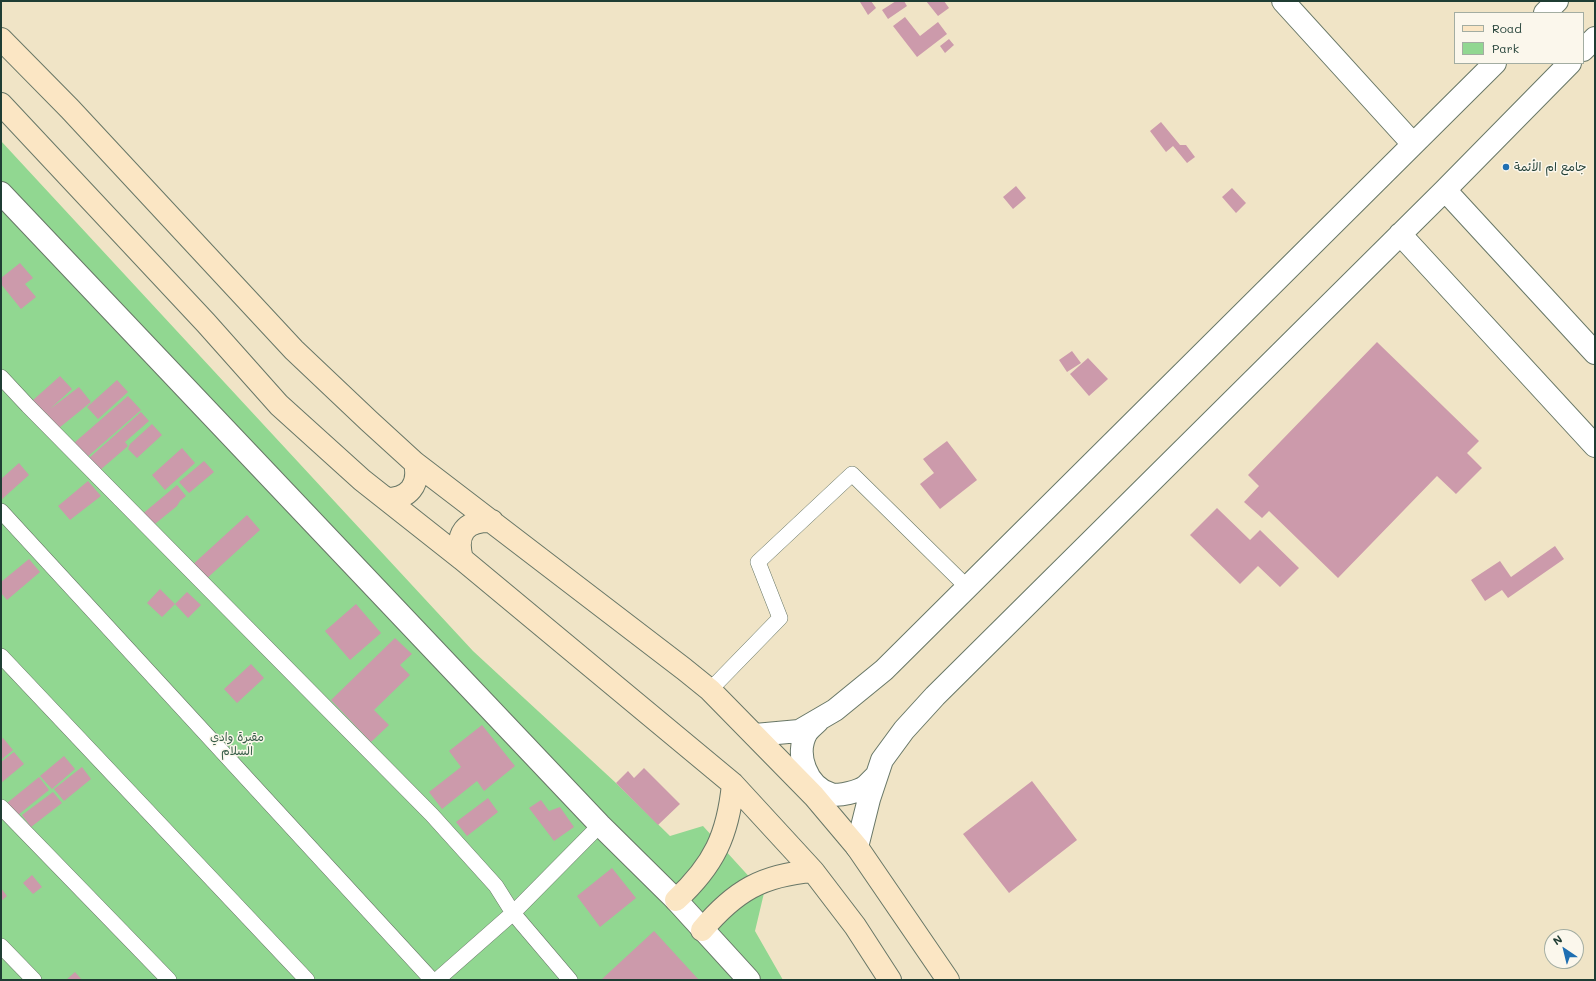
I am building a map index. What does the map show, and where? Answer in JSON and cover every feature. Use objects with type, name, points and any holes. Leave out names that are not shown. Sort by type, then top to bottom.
[{"type":"main road","points":[[1,39],[70,109],[294,350],[369,421],[415,463],[710,690],[814,796],[857,847],[948,980]]},
{"type":"main road","points":[[1,104],[206,323],[279,405],[362,480],[462,559],[733,784],[813,871],[855,926],[890,980]]},
{"type":"main road","points":[[386,499],[396,499],[404,496],[411,489],[416,482],[417,472],[415,463]]},
{"type":"main road","points":[[462,559],[459,547],[461,536],[468,526],[480,521],[492,521]]},
{"type":"main road","points":[[676,900],[692,885],[706,867],[717,848],[726,828],[731,806],[733,784]]},
{"type":"main road","points":[[702,930],[716,913],[732,899],[750,887],[770,878],[792,873],[813,871]]},
{"type":"street","points":[[1283,1],[1413,144]]},
{"type":"street","points":[[1546,12],[1558,1]]},
{"type":"street","points":[[1584,49],[1595,38]]},
{"type":"street","points":[[755,735],[799,731],[835,710],[884,670],[1494,64]]},
{"type":"street","points":[[857,847],[869,799],[882,760],[904,730],[935,696],[1445,190],[1569,64]]},
{"type":"street","points":[[1445,190],[1595,352]]},
{"type":"street","points":[[1,193],[600,825],[676,900],[749,980]]},
{"type":"street","points":[[1400,234],[1595,446]]},
{"type":"street","points":[[820,719],[807,732],[802,750],[808,777],[818,788],[832,795],[848,793],[865,787],[878,775]]},
{"type":"lane","points":[[1,377],[56,435],[432,815],[496,886],[513,913],[570,980]]},
{"type":"lane","points":[[710,690],[780,618],[758,562],[852,474],[967,587]]},
{"type":"lane","points":[[1,511],[432,980]]},
{"type":"lane","points":[[1,656],[307,980]]},
{"type":"lane","points":[[1,807],[169,980]]},
{"type":"lane","points":[[437,980],[513,913],[600,825]]},
{"type":"lane","points":[[1,946],[34,980]]},
{"type":"green space","name":"مقبرة وادي السلام","points":[[1,141],[473,651],[616,783],[670,836],[703,826],[764,893],[755,931],[783,980],[1,980]]},
{"type":"building","points":[[871,1],[876,8],[868,15],[860,2]]},
{"type":"building","points":[[896,1],[904,1],[907,6],[888,19],[882,10]]},
{"type":"building","points":[[926,1],[944,1],[949,8],[938,16]]},
{"type":"building","points":[[905,17],[920,36],[938,22],[947,34],[917,57],[893,26]]},
{"type":"building","points":[[949,39],[954,45],[945,53],[940,46]]},
{"type":"building","points":[[1161,122],[1180,145],[1186,145],[1195,157],[1187,163],[1173,146],[1166,152],[1150,131]]},
{"type":"building","points":[[1016,186],[1026,198],[1013,209],[1003,197]]},
{"type":"building","points":[[1232,188],[1246,203],[1236,213],[1222,197]]},
{"type":"building","points":[[20,263],[33,278],[25,284],[36,297],[21,309],[1,284],[1,278]]},
{"type":"building","points":[[1377,342],[1479,441],[1467,453],[1482,468],[1456,494],[1437,476],[1338,578],[1269,511],[1262,518],[1244,502],[1259,486],[1248,475]]},
{"type":"building","points":[[1072,351],[1081,363],[1067,372],[1059,360]]},
{"type":"building","points":[[1088,358],[1108,379],[1089,396],[1070,374]]},
{"type":"building","points":[[60,376],[72,389],[50,409],[79,387],[91,402],[59,428],[46,413],[43,414],[32,401]]},
{"type":"building","points":[[117,380],[128,392],[98,419],[87,407]]},
{"type":"building","points":[[128,396],[141,410],[86,458],[74,443]]},
{"type":"building","points":[[141,412],[149,421],[125,442],[128,446],[99,471],[88,459]]},
{"type":"building","points":[[152,424],[162,435],[137,458],[128,449],[130,444]]},
{"type":"building","points":[[947,441],[977,480],[940,509],[920,484],[934,473],[923,459]]},
{"type":"building","points":[[182,448],[195,463],[165,490],[152,475]]},
{"type":"building","points":[[204,461],[214,472],[189,493],[179,482]]},
{"type":"building","points":[[19,463],[29,475],[1,500],[1,479]]},
{"type":"building","points":[[88,481],[101,496],[70,520],[58,506]]},
{"type":"building","points":[[177,485],[186,496],[177,506],[150,528],[140,516]]},
{"type":"building","points":[[1217,508],[1250,540],[1260,530],[1299,568],[1280,587],[1258,566],[1240,584],[1190,535]]},
{"type":"building","points":[[247,515],[260,530],[204,581],[190,567]]},
{"type":"building","points":[[1555,546],[1564,559],[1508,598],[1502,590],[1485,601],[1471,580],[1500,561],[1511,577]]},
{"type":"building","points":[[29,559],[40,572],[7,600],[1,593],[1,582]]},
{"type":"building","points":[[160,589],[175,604],[162,617],[147,603]]},
{"type":"building","points":[[187,592],[201,605],[188,618],[175,604]]},
{"type":"building","points":[[356,604],[381,633],[350,660],[325,631]]},
{"type":"building","points":[[395,638],[412,654],[400,665],[410,675],[374,710],[389,725],[371,742],[331,700]]},
{"type":"building","points":[[251,664],[264,678],[237,703],[224,689]]},
{"type":"building","points":[[482,725],[515,766],[484,791],[477,781],[442,809],[429,792],[461,767],[449,751]]},
{"type":"building","points":[[3,738],[13,750],[1,760],[1,739]]},
{"type":"building","points":[[14,752],[24,764],[1,783],[1,762]]},
{"type":"building","points":[[64,756],[75,769],[52,789],[40,776]]},
{"type":"building","points":[[82,767],[91,779],[64,801],[54,789]]},
{"type":"building","points":[[644,768],[680,804],[658,825],[616,783],[628,771],[634,778]]},
{"type":"building","points":[[39,777],[49,790],[18,815],[7,803]]},
{"type":"building","points":[[1032,781],[1077,840],[1009,893],[963,834]]},
{"type":"building","points":[[53,792],[62,803],[31,827],[22,815]]},
{"type":"building","points":[[488,798],[498,812],[467,836],[456,822]]},
{"type":"building","points":[[541,800],[549,811],[560,807],[574,827],[554,841],[529,808]]},
{"type":"building","points":[[612,868],[636,898],[600,927],[577,896]]},
{"type":"building","points":[[32,875],[42,887],[33,894],[23,883]]},
{"type":"building","points":[[1,888],[7,896],[1,901]]},
{"type":"building","points":[[654,931],[699,980],[602,979]]},
{"type":"building","points":[[75,972],[82,980],[66,980]]},
{"type":"place","name":"جامع ام الأئمة","points":[[1506,167]]}]
